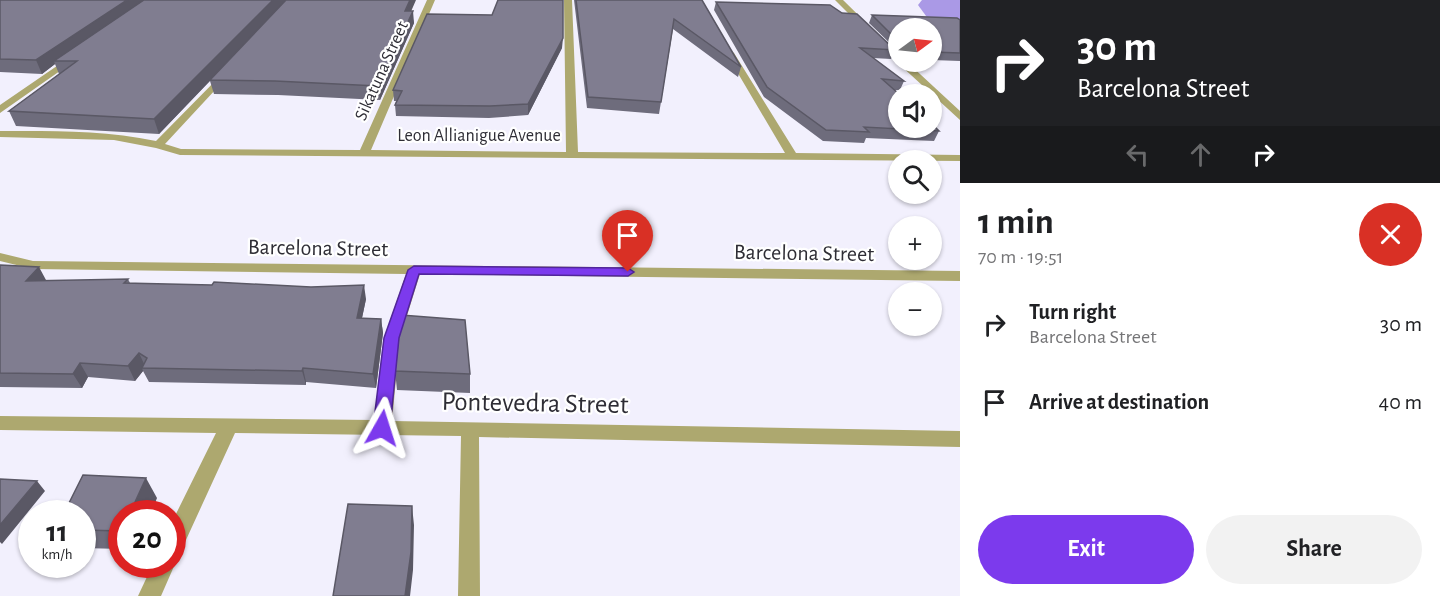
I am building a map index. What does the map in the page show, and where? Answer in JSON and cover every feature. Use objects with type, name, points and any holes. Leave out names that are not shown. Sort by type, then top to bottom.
[{"type":"street","name":"Sikatuna Street","points":[[363,155],[431,0]]},
{"type":"street","points":[[567,0],[572,154]]},
{"type":"street","points":[[839,0],[888,48]]},
{"type":"street","points":[[727,48],[792,156]]},
{"type":"street","points":[[0,110],[78,55]]},
{"type":"street","points":[[159,144],[230,68]]},
{"type":"street","points":[[913,72],[960,117]]},
{"type":"street","name":"Leon Allianigue Avenue","points":[[0,134],[83,134],[159,144],[180,152],[960,158]]},
{"type":"street","name":"Barcelona Street","points":[[0,257],[33,265],[960,276]]},
{"type":"street","points":[[382,428],[392,338],[414,270]]},
{"type":"street","name":"Pontevedra Street","points":[[0,423],[470,429],[960,439]]},
{"type":"street","points":[[186,517],[229,426]]},
{"type":"street","points":[[469,596],[470,429]]},
{"type":"street","points":[[149,596],[157,578]]},
{"type":"building","points":[[0,0],[127,0],[36,60],[0,59]]},
{"type":"building","points":[[144,0],[273,0],[154,119],[9,111],[77,61],[54,61]]},
{"type":"building","points":[[286,0],[410,0],[405,11],[413,11],[378,86],[210,80]]},
{"type":"building","points":[[498,0],[563,0],[563,38],[528,104],[395,105],[402,91],[393,90],[427,14],[492,15]]},
{"type":"building","points":[[576,0],[702,0],[741,67],[674,19],[661,102],[588,97]]},
{"type":"building","points":[[716,2],[830,5],[842,13],[857,14],[888,43],[888,50],[860,48],[888,69],[888,72],[892,72],[904,81],[882,79],[888,84],[888,128],[864,127],[869,132],[826,130],[767,87]]},
{"type":"building","points":[[872,15],[957,18],[960,20],[960,53],[942,52],[942,18],[888,18],[888,31]]},
{"type":"building","points":[[0,265],[39,267],[26,281],[128,279],[124,283],[212,285],[214,282],[311,287],[364,285],[357,318],[381,319],[373,374],[303,368],[302,371],[142,368],[147,358],[139,353],[128,366],[80,363],[73,374],[0,373]]},
{"type":"building","points":[[401,315],[465,320],[470,374],[395,371]]},
{"type":"building","points":[[83,475],[146,478],[136,500],[108,500],[108,531],[96,530],[96,500],[70,500]]},
{"type":"building","points":[[0,479],[37,481],[21,500],[18,500],[18,504],[0,525]]},
{"type":"building","points":[[348,504],[412,506],[411,552],[405,596],[333,596]]},
{"type":"waterway","points":[[960,1],[936,5],[942,12],[960,19]]},
{"type":"route","points":[[382,428],[392,338],[414,270],[628,272]]}]
